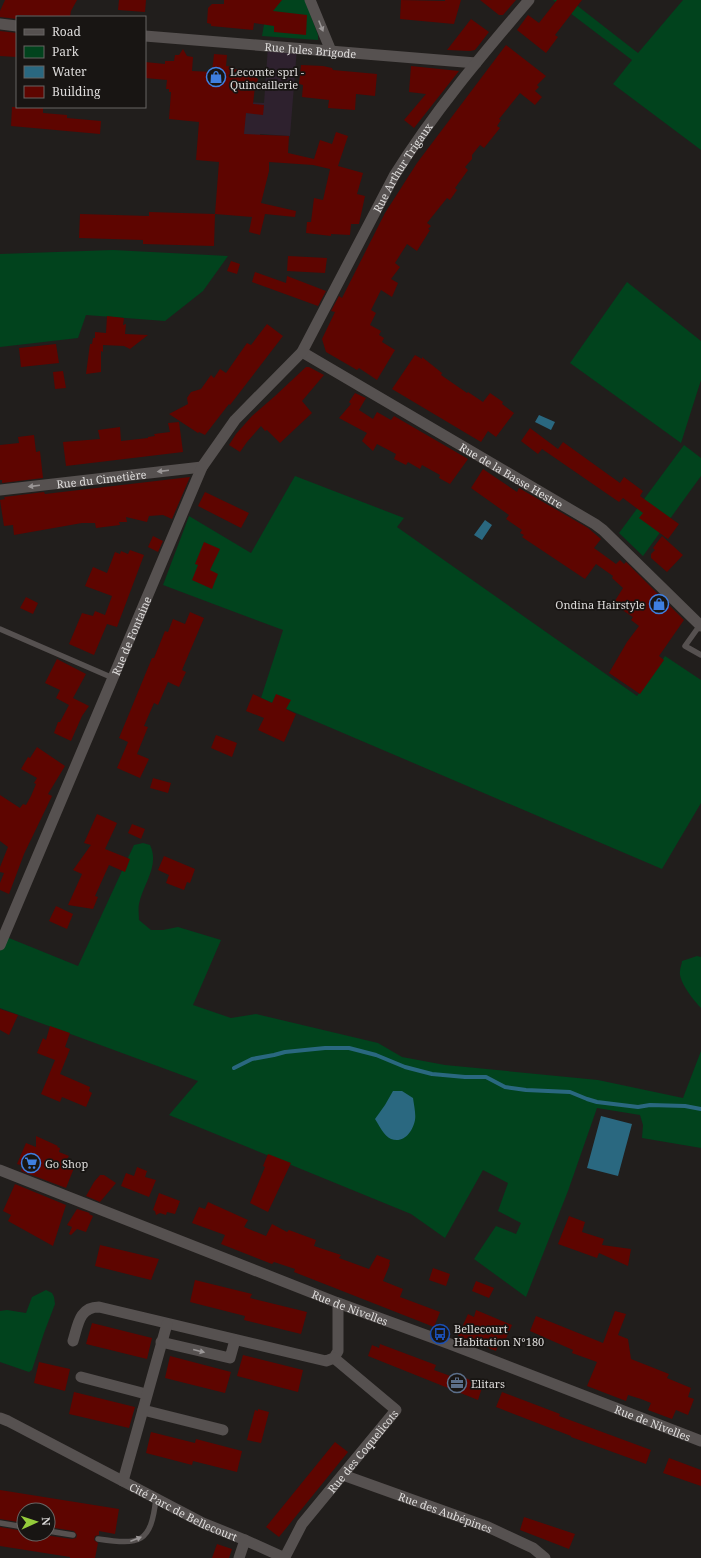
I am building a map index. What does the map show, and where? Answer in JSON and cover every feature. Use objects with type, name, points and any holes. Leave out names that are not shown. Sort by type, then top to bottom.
[{"type":"street","points":[[310,0],[331,51]]},
{"type":"street","name":"Rue Arthur Trigaux","points":[[302,352],[407,154],[476,63],[529,0]]},
{"type":"street","points":[[0,24],[16,26]]},
{"type":"street","name":"Rue Jules Brigode","points":[[146,36],[476,63]]},
{"type":"street","name":"Rue de Fontaine","points":[[0,945],[202,467],[236,420],[302,352]]},
{"type":"street","name":"Rue de la Basse Hestre","points":[[302,352],[595,524],[603,530],[700,625]]},
{"type":"street","name":"Rue du Cimetière","points":[[0,490],[202,467]]},
{"type":"street","name":"Rue de Nivelles","points":[[0,1170],[338,1303],[450,1344],[701,1441]]},
{"type":"street","points":[[73,1341],[81,1315],[88,1308],[99,1307],[326,1361],[334,1358],[338,1351],[338,1303]]},
{"type":"street","name":"Cité Parc de Bellecourt","points":[[123,1481],[146,1394],[167,1324]]},
{"type":"street","points":[[161,1342],[230,1358],[235,1340]]},
{"type":"street","name":"Rue des Coquelicots","points":[[245,1540],[285,1558],[302,1524],[396,1410],[334,1358]]},
{"type":"street","points":[[81,1377],[146,1394]]},
{"type":"street","points":[[143,1410],[223,1430]]},
{"type":"street","name":"Cité Parc de Bellecourt","points":[[0,1418],[203,1523],[245,1540]]},
{"type":"street","name":"Rue des Aubépines","points":[[343,1475],[488,1527],[533,1548],[544,1558]]},
{"type":"street","points":[[239,1558],[245,1540]]},
{"type":"lane","points":[[700,625],[685,646],[701,655]]},
{"type":"lane","points":[[0,629],[113,678]]},
{"type":"lane","points":[[98,1539],[116,1542],[136,1541],[146,1534],[154,1516],[156,1498]]},
{"type":"lane","points":[[0,1523],[16,1526]]},
{"type":"lane","points":[[56,1532],[73,1535]]},
{"type":"shaded area","points":[[268,46],[297,48],[290,136],[260,134],[258,163],[240,161],[243,102],[264,103]]},
{"type":"green space","points":[[275,0],[305,0],[318,35],[318,40],[262,36],[266,13]]},
{"type":"green space","points":[[553,0],[570,0],[638,53],[683,0],[701,0],[701,150],[613,84],[632,60]]},
{"type":"green space","points":[[113,250],[228,256],[203,291],[165,321],[86,315],[78,338],[0,347],[0,254]]},
{"type":"green space","points":[[627,282],[701,341],[701,380],[681,443],[570,363]]},
{"type":"green space","points":[[684,445],[701,458],[701,476],[643,556],[619,533]]},
{"type":"green space","points":[[295,476],[404,518],[397,527],[637,696],[665,656],[701,680],[701,803],[662,869],[261,698],[283,630],[163,585],[189,516],[251,553]]},
{"type":"green space","points":[[143,843],[150,845],[153,853],[153,860],[150,875],[139,904],[139,920],[151,930],[163,930],[178,927],[221,940],[193,1005],[231,1018],[256,1014],[378,1043],[402,1057],[445,1065],[598,1080],[683,1098],[701,1051],[701,1148],[642,1138],[643,1125],[640,1115],[597,1108],[568,1191],[526,1297],[474,1259],[496,1226],[516,1234],[521,1223],[498,1211],[508,1183],[483,1170],[445,1238],[411,1214],[169,1115],[198,1081],[0,1008],[0,945],[4,936],[78,966],[134,845]]},
{"type":"green space","points":[[697,956],[701,957],[701,1008],[687,991],[680,975],[682,961]]},
{"type":"green space","points":[[46,1290],[52,1293],[55,1304],[32,1370],[29,1372],[0,1362],[0,1311],[7,1310],[26,1313],[32,1297]]},
{"type":"water","points":[[539,415],[555,422],[551,430],[535,422]]},
{"type":"water","points":[[485,520],[492,525],[482,540],[474,535]]},
{"type":"water","points":[[393,1091],[402,1091],[413,1098],[415,1118],[414,1124],[407,1136],[400,1140],[388,1138],[375,1119]]},
{"type":"water","points":[[601,1116],[632,1124],[618,1176],[587,1168]]},
{"type":"building","points":[[5,0],[77,0],[70,16],[17,15],[16,19],[0,17],[0,11]]},
{"type":"building","points":[[119,0],[146,0],[145,12],[118,10]]},
{"type":"building","points":[[224,0],[282,0],[273,11],[307,15],[306,35],[274,32],[274,26],[254,23],[253,30],[211,26],[211,24],[207,23],[208,8],[212,4],[224,4]]},
{"type":"building","points":[[401,0],[461,0],[454,24],[400,19]]},
{"type":"building","points":[[480,0],[516,0],[503,15],[499,15]]},
{"type":"building","points":[[557,0],[582,0],[555,35],[558,37],[546,53],[517,30],[528,15],[539,23]]},
{"type":"building","points":[[471,19],[489,32],[475,50],[447,50]]},
{"type":"building","points":[[0,31],[16,33],[16,57],[0,56]]},
{"type":"building","points":[[506,45],[546,76],[537,85],[539,87],[535,91],[542,97],[535,105],[520,93],[499,119],[501,120],[497,126],[500,128],[484,148],[480,145],[472,155],[472,159],[465,167],[468,170],[455,188],[457,190],[450,200],[447,198],[427,223],[431,226],[428,229],[430,230],[417,251],[407,244],[395,263],[400,267],[391,279],[398,283],[392,297],[381,290],[371,310],[376,313],[370,325],[381,331],[379,335],[384,338],[382,342],[395,350],[377,380],[359,368],[357,370],[326,352],[322,339],[335,312],[331,311],[339,296],[342,298],[385,213],[417,163]]},
{"type":"building","points":[[183,49],[187,56],[193,57],[192,71],[212,72],[214,54],[227,55],[226,66],[234,67],[235,69],[245,72],[255,72],[255,77],[258,79],[255,86],[253,104],[264,105],[263,115],[246,113],[244,134],[289,136],[288,153],[314,159],[320,140],[332,144],[336,132],[348,136],[338,166],[363,173],[357,194],[365,196],[359,224],[351,224],[350,235],[331,234],[331,236],[306,233],[307,222],[311,222],[314,198],[323,200],[330,169],[313,165],[269,162],[269,171],[261,203],[296,211],[295,217],[265,214],[260,235],[249,232],[252,217],[215,214],[219,162],[196,160],[199,122],[169,119],[171,92],[169,92],[169,89],[166,89],[167,80],[146,78],[146,62],[165,64],[165,61],[174,61],[175,55],[179,55]]},
{"type":"building","points":[[301,65],[323,66],[332,68],[333,70],[377,74],[375,96],[356,94],[355,110],[328,108],[329,100],[302,97],[303,85],[299,84]]},
{"type":"building","points":[[411,66],[459,71],[414,128],[404,120],[426,94],[409,92]]},
{"type":"building","points":[[12,107],[43,108],[43,113],[67,115],[67,118],[101,121],[100,134],[11,126]]},
{"type":"building","points":[[149,212],[215,214],[214,246],[143,244],[143,240],[79,238],[80,214],[149,216]]},
{"type":"building","points":[[288,256],[327,258],[325,273],[287,271]]},
{"type":"building","points":[[231,261],[240,264],[237,274],[227,271]]},
{"type":"building","points":[[255,272],[286,283],[287,276],[326,291],[318,306],[252,282]]},
{"type":"building","points":[[107,316],[124,318],[123,325],[126,324],[125,334],[148,335],[130,349],[124,346],[103,345],[103,352],[101,351],[101,372],[86,374],[90,344],[92,344],[93,338],[95,338],[95,332],[106,333]]},
{"type":"building","points":[[267,324],[283,336],[205,435],[199,432],[198,433],[169,414],[188,404],[187,398],[191,392],[201,389],[211,375],[214,378],[220,369],[226,373],[247,343],[251,345]]},
{"type":"building","points":[[56,344],[59,363],[21,367],[19,348]]},
{"type":"building","points":[[415,355],[422,359],[422,357],[442,373],[441,375],[467,393],[468,392],[483,402],[490,393],[503,402],[502,404],[514,413],[496,437],[488,431],[481,442],[392,389]]},
{"type":"building","points":[[306,367],[309,367],[324,375],[302,401],[312,413],[280,443],[261,426],[240,452],[229,445],[236,434],[252,416]]},
{"type":"building","points":[[63,371],[66,388],[55,389],[53,372]]},
{"type":"building","points":[[355,393],[366,398],[359,410],[373,419],[377,412],[391,420],[394,416],[468,459],[450,484],[439,478],[440,475],[422,465],[420,469],[408,462],[406,465],[394,459],[396,454],[377,444],[373,451],[362,441],[367,433],[339,418],[351,404],[349,402]]},
{"type":"building","points":[[179,422],[183,452],[66,466],[63,442],[100,439],[98,430],[120,427],[121,441],[148,438],[155,436],[154,434],[170,432],[168,423]]},
{"type":"building","points":[[530,428],[558,449],[563,442],[620,483],[624,477],[643,491],[640,496],[679,524],[668,539],[639,518],[643,513],[623,498],[619,502],[542,449],[538,454],[521,441]]},
{"type":"building","points":[[34,435],[36,452],[40,451],[43,478],[2,483],[2,480],[0,480],[0,445],[19,443],[18,437]]},
{"type":"building","points":[[483,469],[517,492],[519,488],[588,528],[601,539],[594,548],[616,564],[620,560],[624,564],[626,562],[684,620],[659,656],[664,660],[640,694],[609,673],[627,642],[639,626],[631,620],[633,617],[613,604],[623,588],[612,578],[613,576],[596,564],[585,579],[522,537],[524,535],[520,533],[522,530],[506,519],[509,515],[471,488]]},
{"type":"building","points":[[190,477],[172,519],[163,515],[149,516],[147,522],[126,517],[127,522],[119,522],[120,525],[96,528],[95,523],[82,523],[14,535],[13,525],[4,526],[0,500],[5,499],[4,497],[44,492],[45,494]]},
{"type":"building","points":[[205,492],[249,513],[241,528],[198,506]]},
{"type":"building","points":[[153,536],[163,541],[158,552],[148,547]]},
{"type":"building","points":[[662,536],[683,555],[667,572],[651,558],[651,554],[655,550],[653,548]]},
{"type":"building","points":[[204,542],[220,549],[210,570],[218,574],[212,589],[192,580],[198,565],[195,564]]},
{"type":"building","points":[[130,550],[144,555],[117,627],[107,624],[94,655],[69,644],[82,613],[93,616],[95,611],[105,615],[112,596],[85,586],[93,567],[107,573],[115,552],[120,554],[121,551],[128,554]]},
{"type":"building","points":[[26,597],[38,603],[33,614],[20,608]]},
{"type":"building","points":[[190,612],[204,618],[182,670],[186,672],[179,687],[168,682],[158,705],[154,703],[144,726],[148,727],[137,754],[149,759],[140,778],[117,768],[128,742],[119,738],[152,658],[154,658],[165,631],[168,632],[173,619],[185,624]]},
{"type":"building","points":[[57,659],[86,674],[73,698],[89,706],[82,716],[71,741],[54,733],[58,722],[60,722],[69,705],[56,698],[60,690],[45,683]]},
{"type":"building","points":[[253,694],[272,703],[276,694],[291,700],[286,709],[296,714],[284,742],[258,730],[264,718],[246,711]]},
{"type":"building","points":[[216,735],[237,743],[232,757],[211,748]]},
{"type":"building","points":[[37,747],[65,766],[48,794],[52,796],[24,854],[9,894],[0,890],[0,883],[4,873],[0,872],[0,867],[8,847],[0,841],[0,795],[20,808],[23,804],[26,805],[36,784],[34,783],[37,778],[21,769],[28,757],[30,758]]},
{"type":"building","points":[[153,778],[171,783],[168,793],[150,788]]},
{"type":"building","points":[[97,814],[117,823],[105,849],[130,859],[125,872],[109,865],[95,896],[98,897],[93,909],[68,905],[82,874],[73,870],[91,845],[84,843]]},
{"type":"building","points":[[132,824],[145,829],[141,839],[128,833]]},
{"type":"building","points":[[164,856],[195,869],[190,883],[187,882],[184,890],[166,883],[169,875],[158,870]]},
{"type":"building","points":[[56,906],[73,914],[67,929],[49,921]]},
{"type":"building","points":[[0,1009],[18,1015],[9,1035],[0,1030]]},
{"type":"building","points":[[50,1026],[70,1033],[65,1047],[70,1049],[60,1074],[90,1087],[89,1091],[92,1093],[86,1107],[62,1097],[60,1102],[41,1094],[55,1060],[37,1053],[43,1038],[46,1040]]},
{"type":"building","points":[[36,1136],[58,1146],[57,1147],[60,1148],[59,1152],[69,1156],[67,1159],[76,1163],[66,1188],[21,1171],[23,1166],[17,1164],[26,1143],[36,1147]]},
{"type":"building","points":[[268,1154],[291,1163],[268,1212],[250,1203],[265,1167],[263,1166]]},
{"type":"building","points":[[137,1167],[147,1171],[145,1177],[156,1180],[149,1197],[121,1186],[126,1173],[134,1176]]},
{"type":"building","points":[[100,1175],[104,1175],[116,1183],[100,1202],[86,1196]]},
{"type":"building","points":[[15,1184],[66,1205],[53,1246],[8,1221],[11,1215],[3,1211]]},
{"type":"building","points":[[159,1193],[180,1201],[175,1214],[167,1212],[166,1215],[160,1213],[156,1215],[155,1211],[153,1210]]},
{"type":"building","points":[[208,1202],[248,1220],[244,1227],[266,1236],[272,1224],[287,1232],[289,1230],[316,1240],[314,1246],[341,1255],[339,1258],[369,1269],[377,1255],[390,1260],[390,1264],[383,1281],[403,1289],[400,1297],[440,1312],[434,1327],[294,1272],[295,1269],[274,1262],[272,1264],[221,1244],[225,1235],[192,1223],[199,1207],[205,1209]]},
{"type":"building","points":[[77,1209],[90,1213],[89,1214],[93,1216],[86,1232],[77,1229],[71,1235],[69,1234],[72,1227],[67,1225]]},
{"type":"building","points":[[569,1216],[585,1222],[582,1232],[604,1239],[602,1245],[631,1249],[628,1266],[599,1253],[597,1258],[558,1244]]},
{"type":"building","points":[[100,1245],[159,1259],[151,1280],[95,1266]]},
{"type":"building","points":[[433,1268],[450,1274],[446,1286],[429,1280]]},
{"type":"building","points":[[195,1280],[252,1294],[250,1298],[307,1312],[301,1334],[244,1320],[245,1316],[190,1302]]},
{"type":"building","points":[[476,1281],[494,1288],[489,1298],[472,1291]]},
{"type":"building","points":[[476,1310],[512,1325],[504,1343],[500,1341],[496,1351],[458,1336],[468,1314],[474,1317]]},
{"type":"building","points":[[615,1311],[626,1314],[618,1335],[628,1339],[631,1359],[669,1374],[667,1378],[691,1388],[688,1397],[694,1399],[688,1415],[676,1410],[672,1419],[648,1410],[651,1403],[641,1399],[628,1395],[626,1401],[587,1386],[597,1362],[572,1353],[573,1350],[530,1331],[536,1316],[603,1343]]},
{"type":"building","points":[[92,1323],[152,1338],[147,1359],[86,1344]]},
{"type":"building","points":[[380,1344],[436,1365],[434,1370],[453,1377],[455,1374],[483,1385],[478,1400],[368,1356],[372,1345],[379,1348]]},
{"type":"building","points":[[243,1355],[303,1370],[298,1392],[237,1376]]},
{"type":"building","points":[[170,1356],[231,1372],[225,1393],[165,1378]]},
{"type":"building","points":[[39,1362],[70,1369],[65,1391],[34,1383]]},
{"type":"building","points":[[74,1392],[135,1407],[129,1428],[69,1414]]},
{"type":"building","points":[[502,1392],[560,1414],[559,1416],[651,1450],[646,1464],[571,1437],[496,1407]]},
{"type":"building","points":[[258,1409],[269,1412],[261,1443],[247,1440],[255,1410],[258,1411]]},
{"type":"building","points":[[151,1432],[195,1443],[196,1439],[242,1451],[237,1472],[193,1461],[192,1465],[146,1453]]},
{"type":"building","points":[[335,1442],[348,1452],[279,1537],[266,1527]]},
{"type":"building","points":[[669,1458],[701,1470],[701,1486],[663,1473]]},
{"type":"building","points":[[0,1490],[119,1509],[115,1534],[99,1531],[99,1535],[95,1536],[94,1540],[98,1543],[95,1558],[70,1558],[0,1546],[0,1527],[16,1530],[16,1542],[56,1542],[56,1537],[72,1539],[76,1538],[77,1535],[74,1531],[56,1528],[56,1502],[16,1502],[16,1522],[0,1519]]},
{"type":"building","points":[[524,1517],[575,1534],[569,1549],[520,1530]]},
{"type":"building","points":[[217,1544],[232,1549],[229,1558],[212,1558]]},
{"type":"waterway","points":[[234,1068],[252,1059],[285,1052],[325,1048],[349,1048],[376,1055],[405,1067],[432,1074],[486,1077],[505,1087],[526,1090],[570,1092],[597,1102],[638,1107],[650,1105],[685,1106],[701,1109]]},
{"type":"place","name":"Lecomte sprl - Quincaillerie","points":[[216,77]]},
{"type":"place","name":"Ondina Hairstyle","points":[[659,604]]},
{"type":"place","name":"Go Shop","points":[[31,1163]]},
{"type":"place","name":"Bellecourt Habitation N°180","points":[[440,1334]]},
{"type":"place","name":"Elitars","points":[[457,1383]]}]
